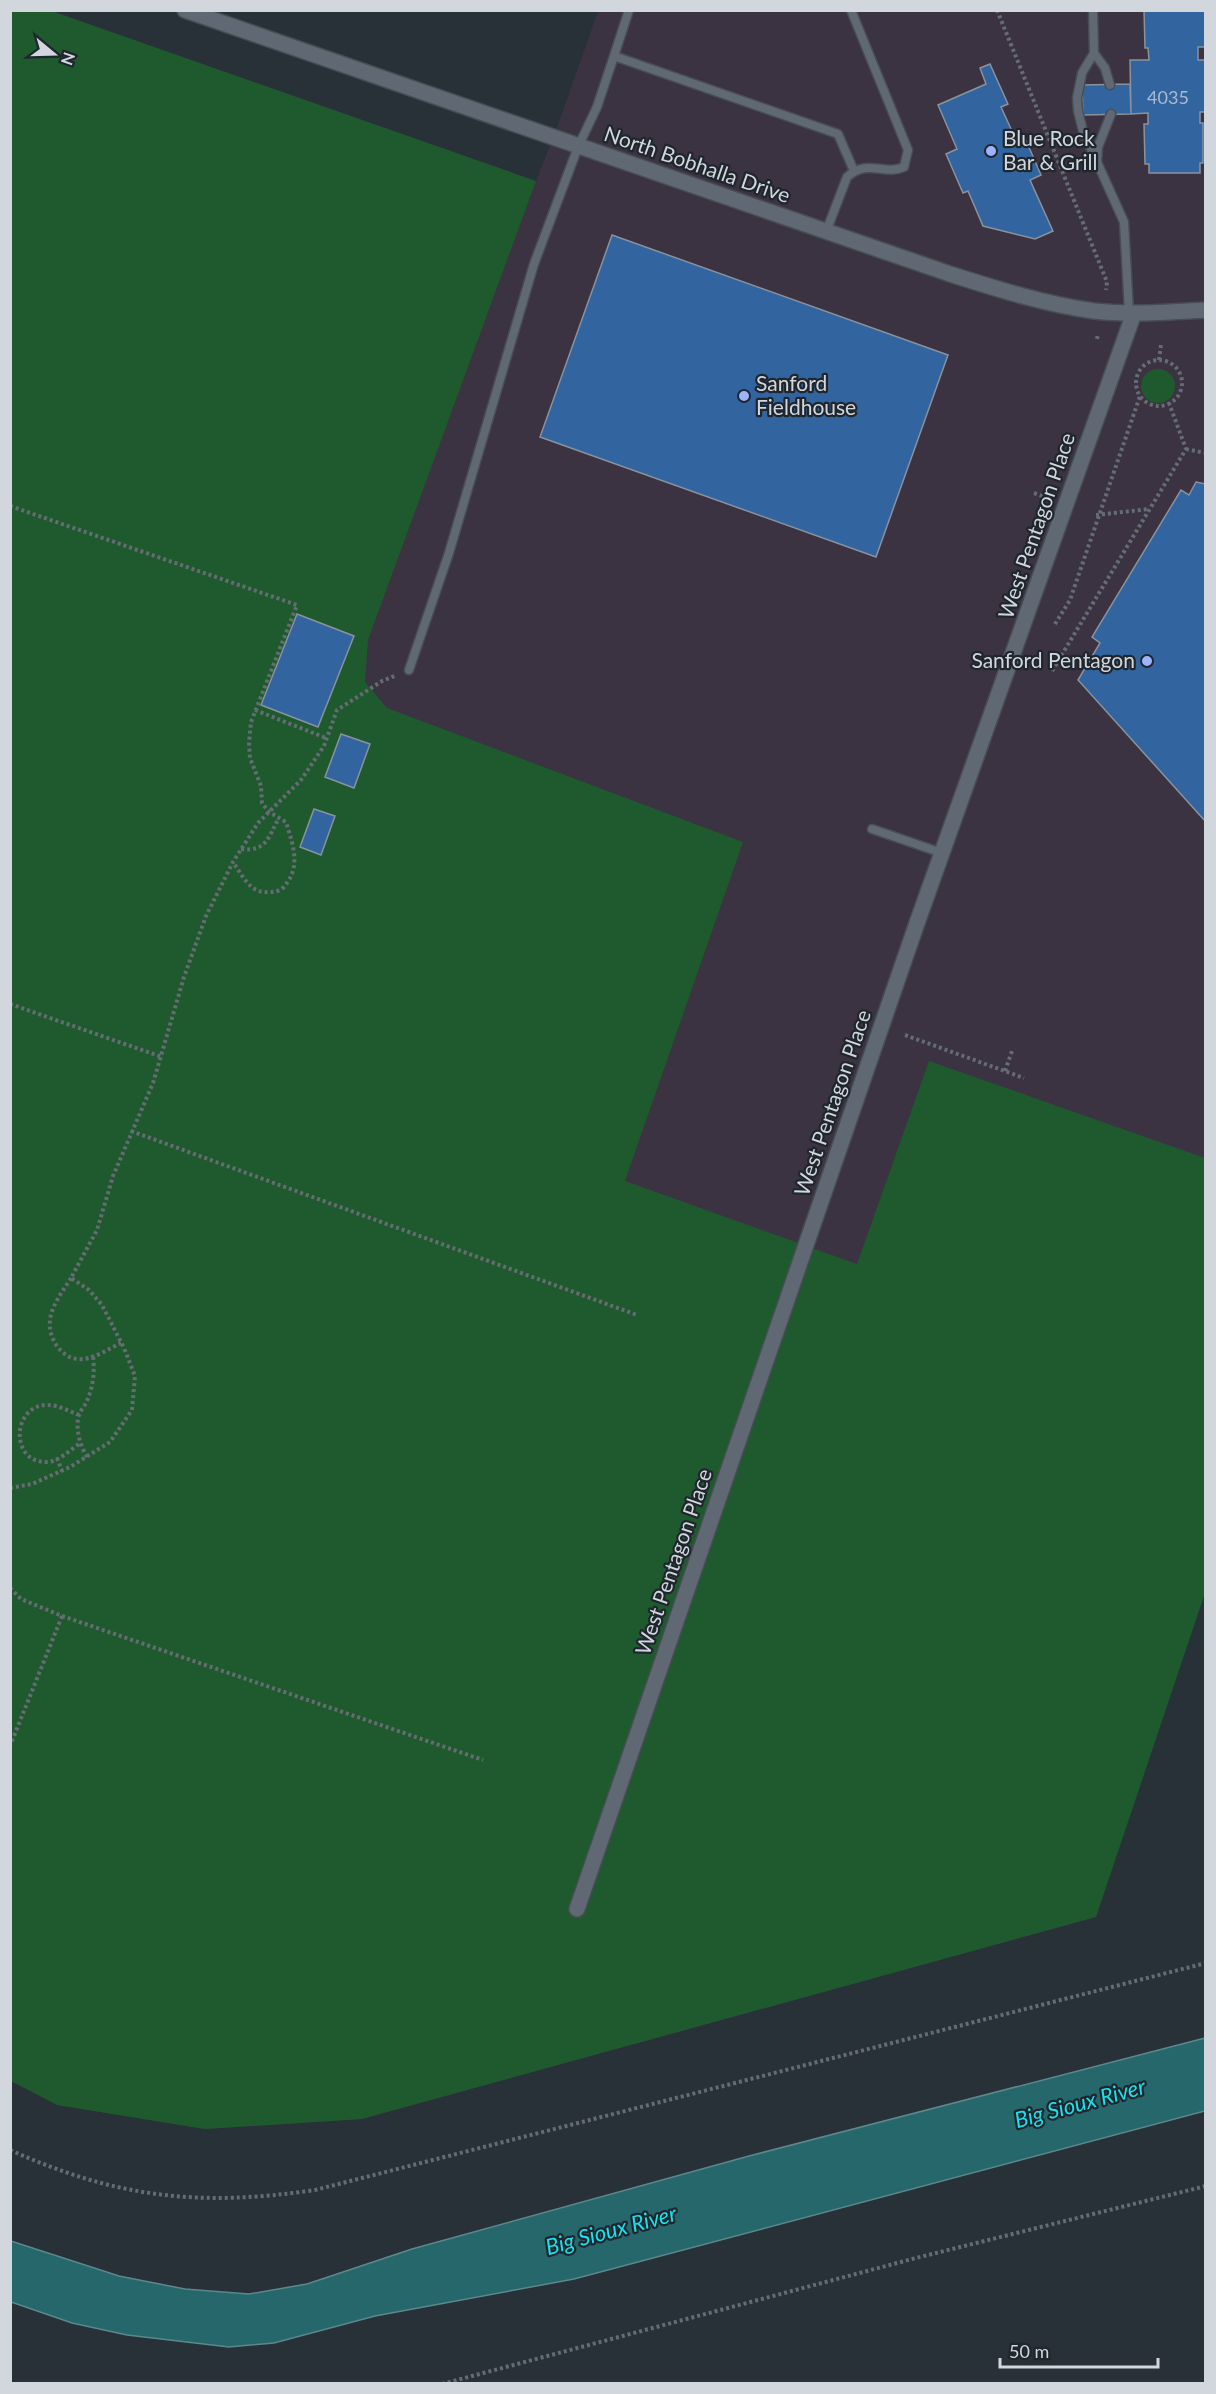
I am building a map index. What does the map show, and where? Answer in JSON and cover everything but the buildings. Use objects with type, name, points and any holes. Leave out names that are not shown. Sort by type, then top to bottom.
[{"type":"street","name":"North Bobhalla Drive","points":[[185,10],[826,232],[1018,295],[1093,310],[1131,313],[1206,310]]},
{"type":"street","name":"West Pentagon Place","points":[[577,1909],[1131,313]]},
{"type":"lane","points":[[409,670],[449,553],[534,264],[578,147],[597,107],[629,10]]},
{"type":"lane","points":[[826,232],[847,177],[854,171],[870,167],[898,170],[904,167],[908,150],[851,10]]},
{"type":"lane","points":[[1093,10],[1094,53],[1082,73],[1077,98],[1080,122],[1124,222],[1131,313]]},
{"type":"lane","points":[[1094,53],[1105,68],[1110,85]]},
{"type":"lane","points":[[614,56],[838,134],[854,171]]},
{"type":"lane","points":[[1097,162],[1098,147],[1111,114]]},
{"type":"lane","points":[[872,829],[942,853]]},
{"type":"path","points":[[997,10],[1107,282],[1106,290]]},
{"type":"path","points":[[1159,360],[1161,345]]},
{"type":"path","points":[[1159,360],[1174,366],[1181,379],[1179,394],[1169,403],[1155,405],[1140,396],[1136,386],[1139,371],[1152,361],[1159,360]]},
{"type":"path","points":[[1055,624],[1070,600],[1097,515],[1140,396]]},
{"type":"path","points":[[1169,403],[1186,449]]},
{"type":"path","points":[[1186,449],[1206,453]]},
{"type":"path","points":[[1052,671],[1186,449]]},
{"type":"path","points":[[1034,493],[1048,498]]},
{"type":"path","points":[[10,506],[297,604],[255,710],[251,722],[249,744],[250,759],[261,786],[262,802],[269,812],[286,822],[294,848],[293,875],[281,890],[262,893],[248,885],[233,862]]},
{"type":"path","points":[[1097,515],[1150,509]]},
{"type":"path","points":[[121,1343],[93,1356],[77,1359],[66,1355],[58,1348],[50,1334],[49,1320],[53,1305],[71,1278],[97,1230],[113,1176],[153,1083],[184,977],[206,916],[233,862],[258,823],[301,780],[324,746],[337,710],[382,681],[409,670]]},
{"type":"path","points":[[255,710],[326,738]]},
{"type":"path","points":[[242,849],[255,851],[263,846],[279,818]]},
{"type":"path","points":[[10,1004],[162,1057]]},
{"type":"path","points":[[905,1035],[1024,1078]]},
{"type":"path","points":[[1005,1071],[1012,1051]]},
{"type":"path","points":[[131,1131],[637,1315]]},
{"type":"path","points":[[10,1494],[12,1487],[32,1484],[62,1471],[110,1442],[132,1410],[135,1376],[121,1343],[102,1305],[89,1290],[71,1278]]},
{"type":"path","points":[[87,1457],[79,1444],[79,1415],[92,1387],[95,1372],[93,1356]]},
{"type":"path","points":[[79,1415],[61,1407],[41,1405],[34,1408],[23,1420],[18,1438],[22,1448],[36,1460],[45,1462],[57,1458],[79,1444]]},
{"type":"path","points":[[57,1458],[62,1471]]},
{"type":"path","points":[[10,1588],[21,1599],[62,1616],[483,1760]]},
{"type":"path","points":[[10,1746],[62,1616]]},
{"type":"path","points":[[10,2150],[77,2176],[115,2187],[156,2195],[235,2199],[315,2190],[1206,1963]]},
{"type":"path","points":[[442,2384],[916,2258],[1206,2186]]},
{"type":"shaded area","points":[[10,11],[49,11],[536,181],[598,11],[1205,11],[1205,1590],[1096,1917],[362,2119],[205,2129],[57,2105],[11,2081]]},
{"type":"green space","points":[[49,10],[536,181],[368,640],[365,682],[387,708],[743,842],[625,1181],[857,1264],[929,1061],[1205,1158],[1206,1590],[1096,1917],[362,2119],[205,2129],[57,2105],[11,2081],[10,11]]},
{"type":"green space","points":[[1158,369],[1170,374],[1175,386],[1170,398],[1158,403],[1146,398],[1141,386],[1146,374]]},
{"type":"water","name":"Big Sioux River","points":[[1205,2038],[1205,2111],[574,2279],[375,2316],[274,2343],[229,2347],[127,2335],[72,2323],[11,2302],[11,2241],[119,2276],[185,2289],[249,2294],[307,2284],[412,2249],[749,2156]]},
{"type":"place","name":"Blue Rock Bar & Grill","points":[[991,151]]},
{"type":"place","name":"Sanford Fieldhouse","points":[[744,396]]},
{"type":"place","name":"Sanford Pentagon","points":[[1147,661]]}]
